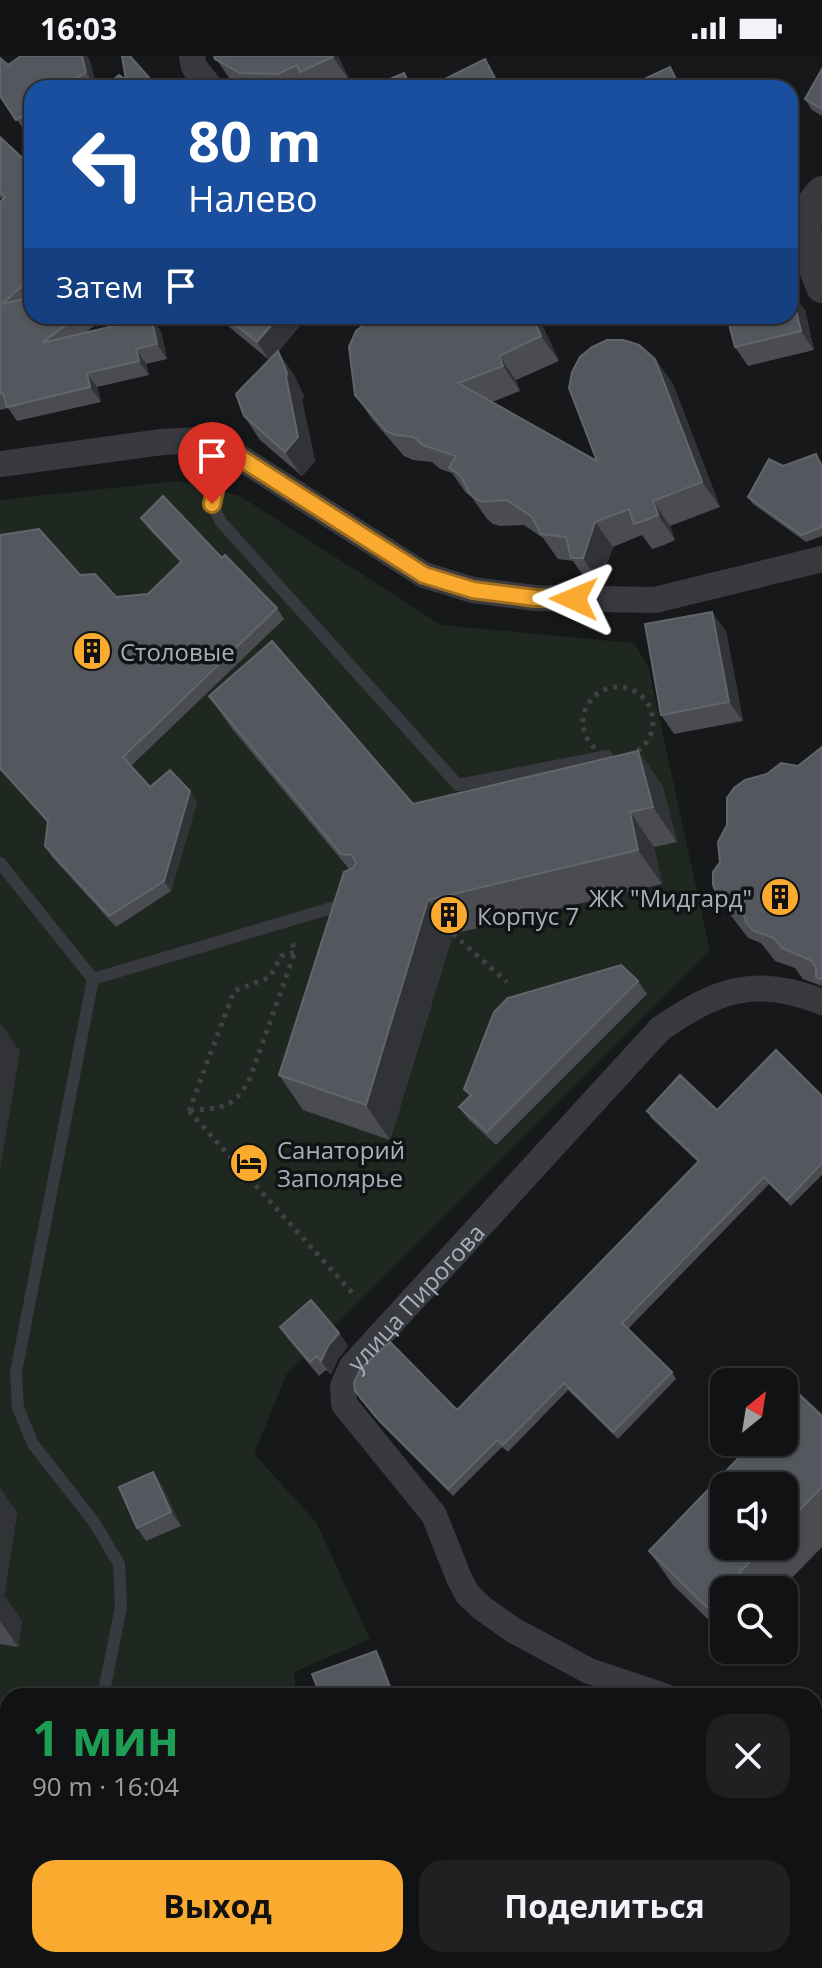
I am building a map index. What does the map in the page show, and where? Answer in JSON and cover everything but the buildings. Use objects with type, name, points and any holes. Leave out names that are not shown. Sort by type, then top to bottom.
[{"type":"street","points":[[192,56],[194,67],[205,80]]},
{"type":"street","points":[[822,192],[807,212],[806,232],[808,252],[822,287]]},
{"type":"street","points":[[0,464],[198,440],[228,450],[424,575],[473,590],[535,598],[655,600],[822,559]]},
{"type":"street","name":"улица Пирогова","points":[[640,1688],[589,1671],[513,1630],[468,1595],[434,1515],[344,1404],[343,1386],[352,1366],[660,1029],[711,997],[740,989],[773,989],[822,1002]]},
{"type":"lane","points":[[228,450],[212,504],[221,522],[458,785],[607,756]]},
{"type":"lane","points":[[0,863],[93,979],[16,1372],[18,1408],[33,1444],[94,1522],[119,1564],[121,1607],[105,1688]]},
{"type":"lane","points":[[93,979],[359,900]]},
{"type":"path","points":[[614,687],[634,691],[649,706],[653,719],[651,733],[645,745],[634,754],[607,756],[595,749],[587,739],[582,726],[584,712],[590,700],[601,691],[614,687]]},
{"type":"path","points":[[189,1111],[217,1109],[241,1096],[295,952],[287,921]]},
{"type":"path","points":[[453,934],[507,982]]},
{"type":"path","points":[[189,1111],[234,991],[270,977],[281,956],[295,952]]},
{"type":"path","points":[[189,1111],[354,1295]]},
{"type":"shaded area","name":"Санаторий Заполярье","points":[[177,481],[240,496],[441,625],[634,643],[648,666],[710,951],[286,1375],[254,1454],[316,1522],[370,1639],[294,1672],[295,1688],[0,1688],[0,500]]},
{"type":"place","name":"Столовые","points":[[92,651]]},
{"type":"place","name":"ЖК \"Мидгард\"","points":[[780,897]]},
{"type":"place","name":"Корпус 7","points":[[449,915]]},
{"type":"place","name":"Санаторий Заполярье","points":[[249,1163]]},
{"type":"route","points":[[212,504],[228,450],[424,575],[473,590],[535,598],[574,599]]}]
